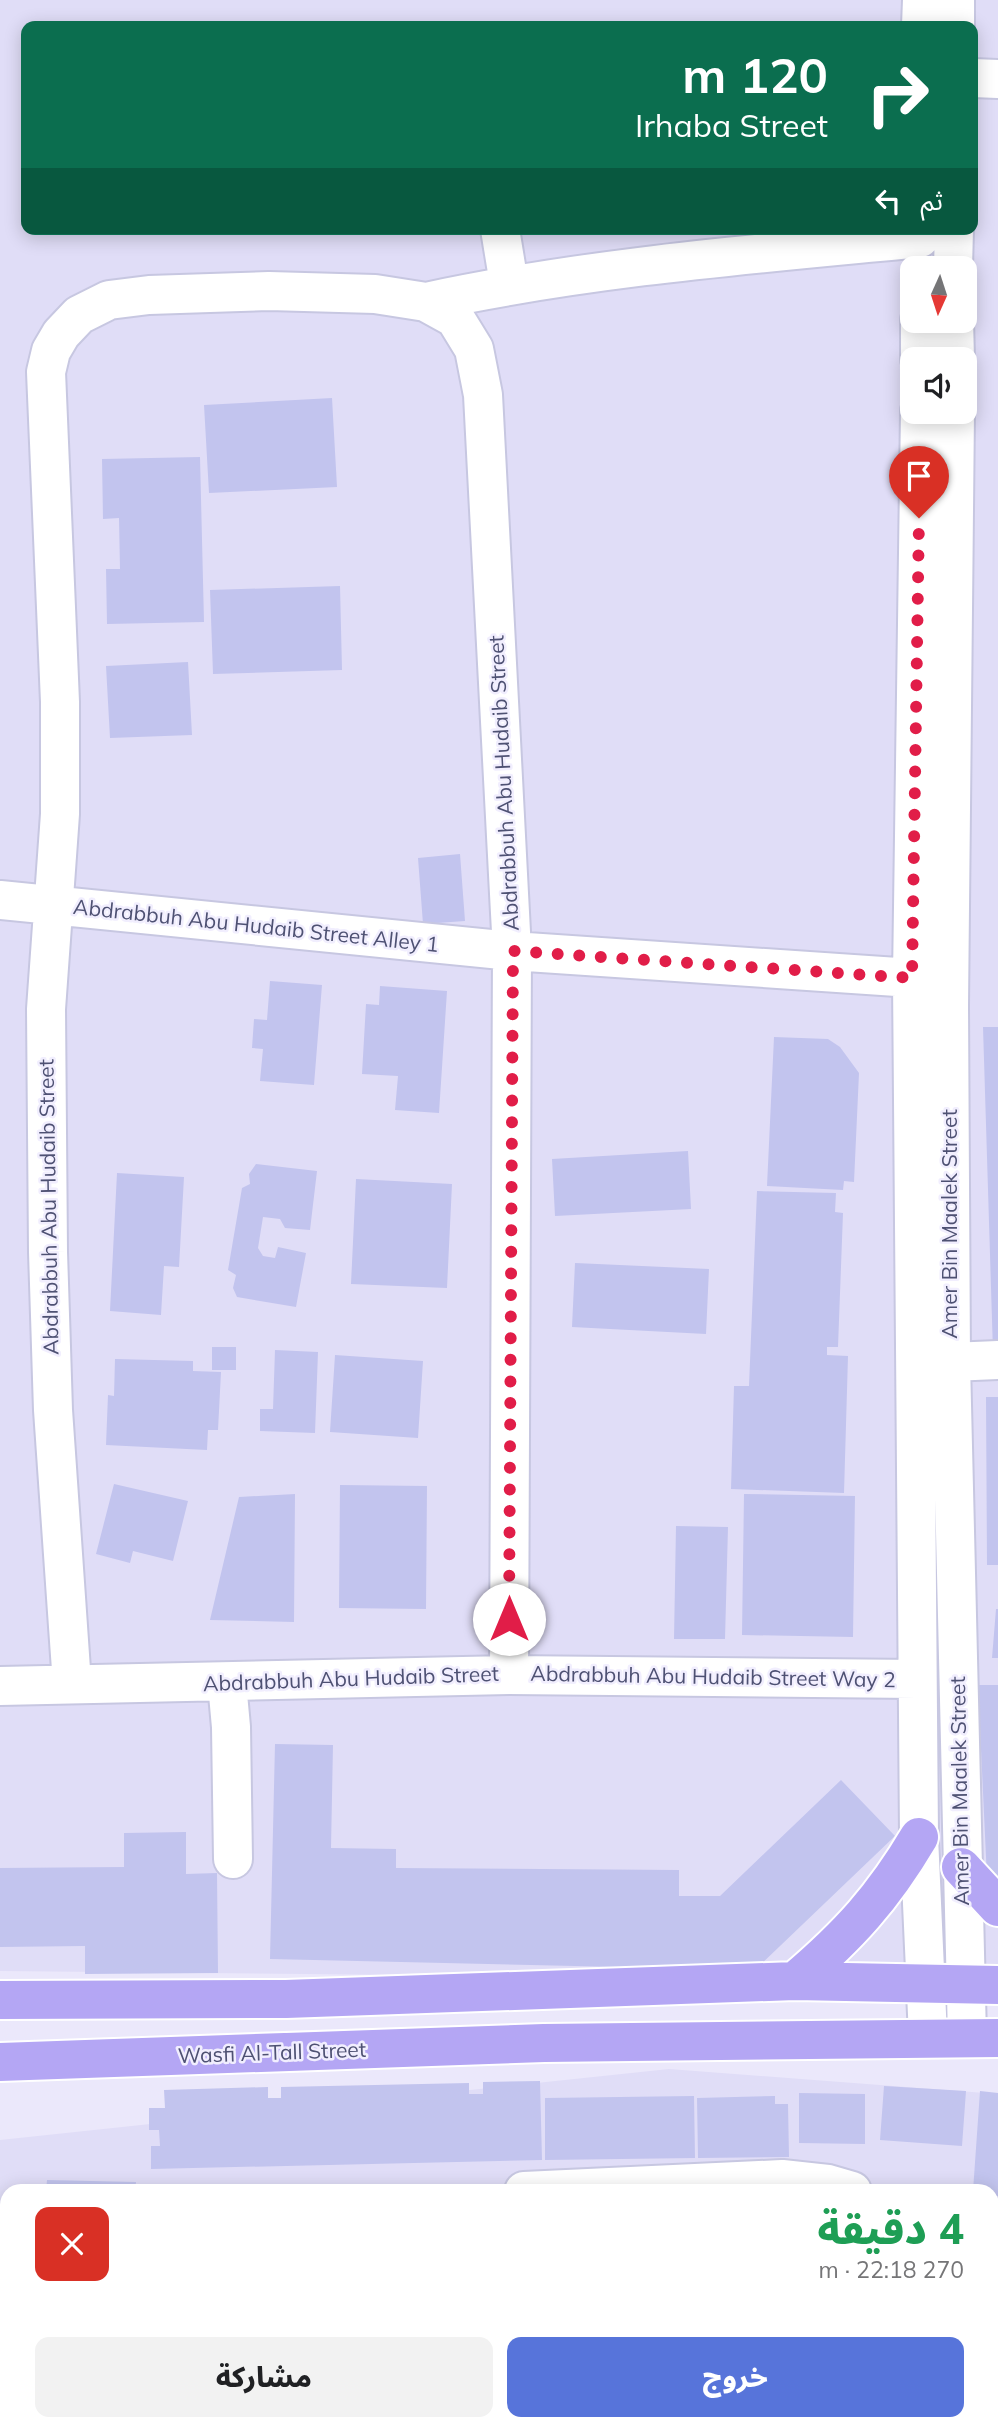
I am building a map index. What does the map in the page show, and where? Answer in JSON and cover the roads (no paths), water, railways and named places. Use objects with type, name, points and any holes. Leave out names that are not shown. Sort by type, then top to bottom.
[{"type":"main road","points":[[795,1981],[851,1931],[890,1886],[919,1837]]},
{"type":"main road","points":[[961,1867],[998,1907]]},
{"type":"main road","points":[[0,2000],[286,1999],[795,1981],[981,1984]]},
{"type":"main road","name":"Wasfi Al-Tall Street","points":[[0,2062],[544,2043],[982,2037]]},
{"type":"street","points":[[921,21],[922,0]]},
{"type":"street","points":[[955,0],[956,21]]},
{"type":"street","points":[[978,78],[998,79]]},
{"type":"street","points":[[501,235],[509,284]]},
{"type":"street","points":[[426,302],[509,284],[726,257],[928,241],[942,256]]},
{"type":"street","name":"Abdrabbuh Abu Hudaib Street","points":[[269,291],[375,294],[426,302],[455,318],[474,349],[483,395],[513,951],[509,1675],[227,1683],[72,1684],[53,1410],[47,1252],[46,1009],[54,905],[60,814],[60,702],[45,391],[51,351],[79,315],[109,300],[149,295],[269,291]]},
{"type":"street","name":"Amer Bin Maalek Street","points":[[920,424],[912,978],[919,1837],[928,2036]]},
{"type":"street","name":"Amer Bin Maalek Street","points":[[956,424],[950,992],[951,1362],[961,1867],[981,1984],[982,2037]]},
{"type":"street","name":"Abdrabbuh Abu Hudaib Street Alley 1","points":[[0,900],[513,951],[912,978]]},
{"type":"street","points":[[951,1362],[998,1360]]},
{"type":"street","name":"Abdrabbuh Abu Hudaib Street Way 2","points":[[509,1675],[917,1679]]},
{"type":"street","points":[[227,1683],[233,1859]]},
{"type":"street","points":[[0,1686],[72,1684]]},
{"type":"street","points":[[674,2184],[782,2179],[831,2184]]}]
